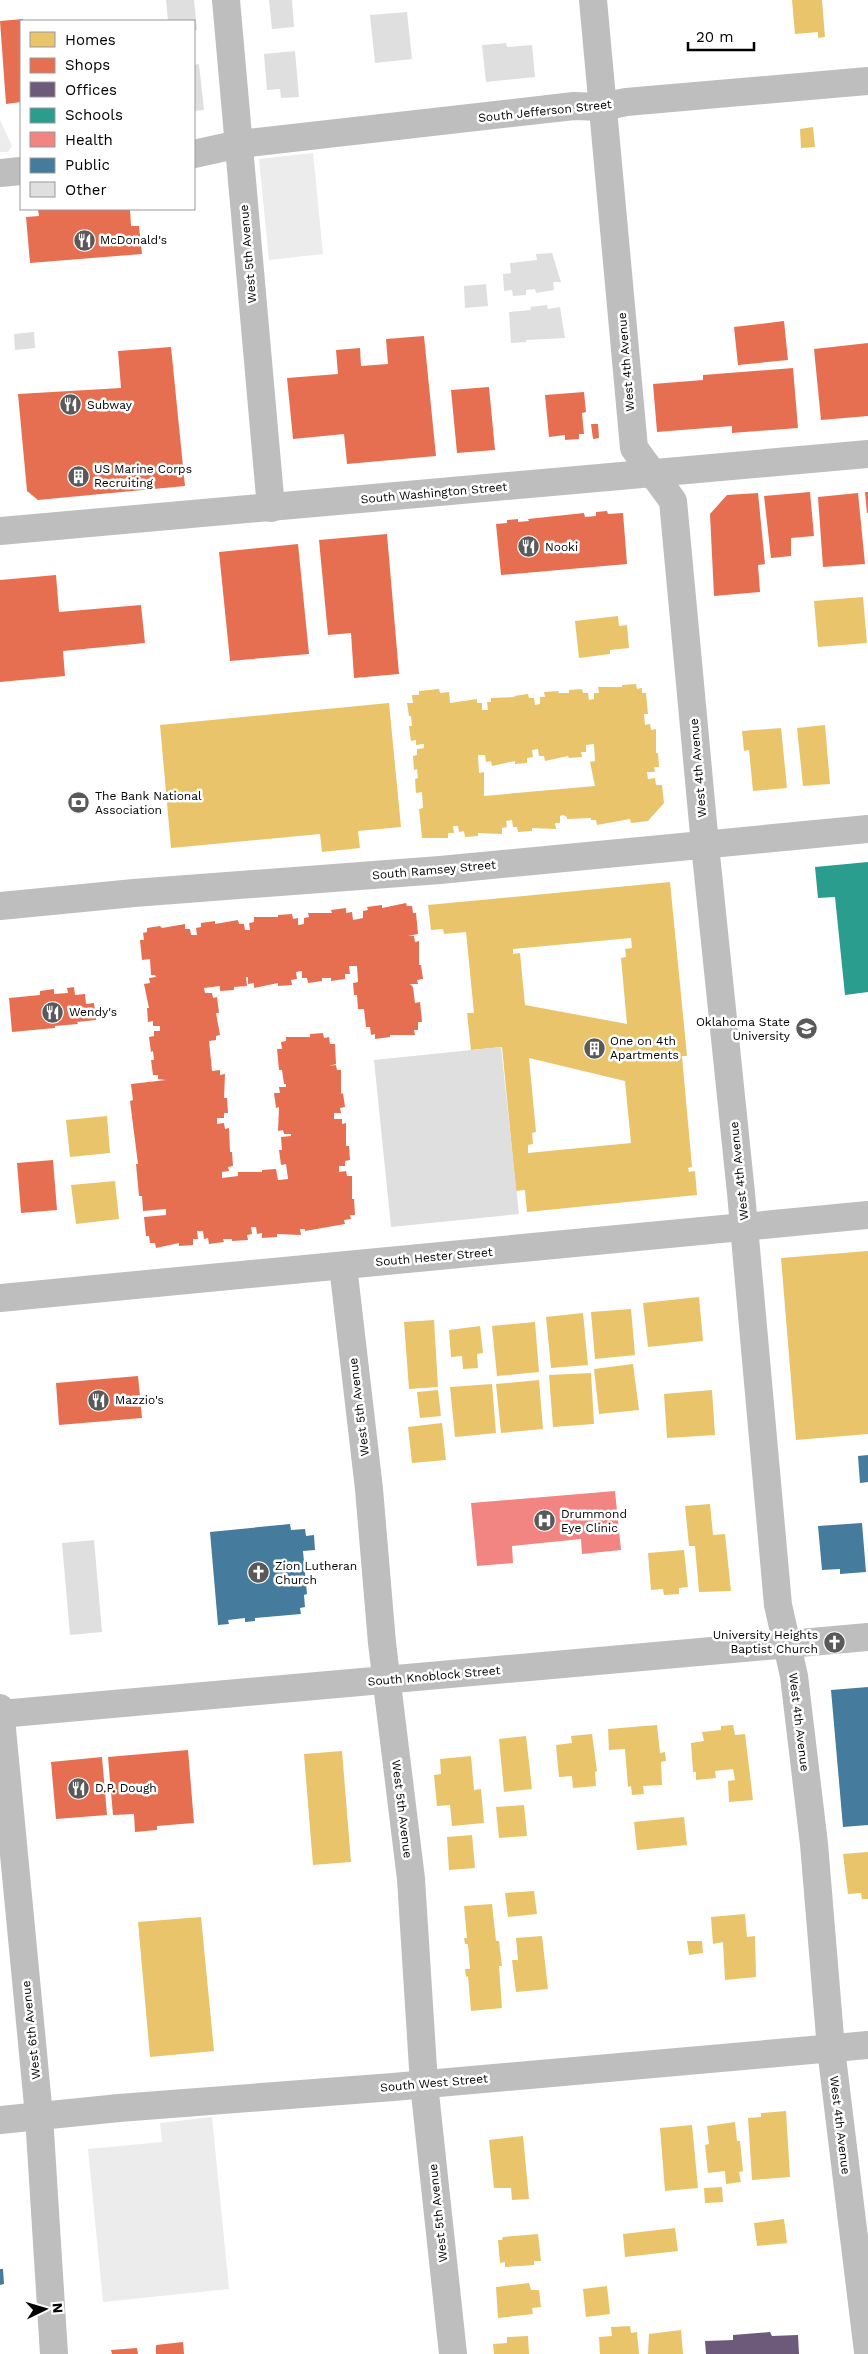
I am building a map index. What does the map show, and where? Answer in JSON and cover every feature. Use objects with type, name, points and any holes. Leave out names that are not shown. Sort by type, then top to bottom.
[{"type":"main road","name":"West 5th Avenue","points":[[226,0],[271,508]]},
{"type":"main road","name":"West 4th Avenue","points":[[593,0],[634,448],[673,501],[705,845],[744,1227],[777,1596],[794,1676],[814,1844],[831,2049],[868,2352]]},
{"type":"main road","name":"South Jefferson Street","points":[[195,154],[239,144],[574,106],[603,107],[626,102],[868,81]]},
{"type":"main road","points":[[0,173],[20,171]]},
{"type":"main road","name":"South Washington Street","points":[[0,531],[868,454]]},
{"type":"main road","name":"South Ramsey Street","points":[[0,906],[134,893],[440,870],[868,829]]},
{"type":"main road","name":"South Hester Street","points":[[0,1298],[868,1215]]},
{"type":"main road","name":"West 5th Avenue","points":[[343,1266],[369,1489],[390,1718],[411,1879],[424,2084],[453,2354]]},
{"type":"main road","name":"South Knoblock Street","points":[[0,1714],[868,1637]]},
{"type":"main road","name":"West 6th Avenue","points":[[0,1708],[39,2116],[54,2354]]},
{"type":"main road","name":"South West Street","points":[[0,2120],[119,2108],[424,2084],[868,2045]]},
{"type":"shaded area","points":[[0,120],[12,146],[8,152],[0,152]]},
{"type":"shaded area","points":[[313,153],[323,254],[269,260],[259,159]]},
{"type":"shaded area","points":[[212,2117],[229,2289],[103,2302],[88,2149],[162,2142],[160,2123]]},
{"type":"building: Homes","points":[[792,0],[822,0],[825,37],[818,38],[818,32],[795,34]]},
{"type":"building: Homes","points":[[813,127],[815,147],[801,148],[800,129]]},
{"type":"building: Homes","points":[[863,597],[867,643],[818,647],[814,601]]},
{"type":"building: Homes","points":[[618,616],[619,626],[627,625],[629,648],[610,650],[610,654],[579,658],[575,621]]},
{"type":"building: Homes","points":[[636,684],[637,689],[642,688],[642,693],[646,693],[648,714],[644,714],[645,725],[650,724],[651,730],[656,729],[656,753],[658,753],[659,767],[654,767],[655,772],[647,772],[648,779],[655,778],[656,785],[662,785],[664,803],[648,821],[631,823],[630,819],[597,825],[596,820],[591,820],[591,818],[567,819],[563,815],[560,816],[560,823],[555,823],[556,829],[532,828],[532,831],[518,832],[517,827],[513,827],[512,820],[506,821],[507,827],[502,828],[502,834],[478,833],[478,836],[465,837],[464,831],[459,832],[458,826],[453,826],[454,833],[448,833],[448,838],[422,838],[419,809],[423,808],[422,792],[416,793],[415,779],[418,778],[417,769],[414,770],[413,756],[417,755],[417,749],[424,748],[424,744],[416,745],[416,740],[411,741],[409,726],[412,726],[411,716],[409,716],[407,703],[413,703],[412,695],[419,695],[419,691],[439,689],[440,693],[449,692],[450,703],[477,699],[477,703],[482,703],[482,710],[488,710],[487,702],[491,702],[491,698],[515,697],[528,694],[529,698],[534,698],[535,705],[540,704],[540,697],[545,697],[544,692],[559,691],[558,693],[569,693],[569,690],[582,689],[583,693],[588,693],[589,700],[594,699],[594,693],[599,693],[598,687],[622,687],[622,685]],"holes":[[[594,744],[595,761],[590,762],[595,786],[484,796],[484,772],[479,773],[478,755],[485,755],[486,762],[491,761],[492,766],[515,761],[515,764],[527,763],[527,758],[533,757],[532,750],[538,749],[539,756],[544,756],[545,761],[568,756],[569,758],[582,757],[581,752],[586,752],[586,745]]]},
{"type":"building: Homes","points":[[389,703],[401,827],[358,831],[360,848],[322,852],[320,834],[171,848],[160,725]]},
{"type":"building: Homes","points":[[825,725],[830,784],[803,786],[797,728]]},
{"type":"building: Homes","points":[[781,728],[787,788],[753,791],[749,750],[744,751],[742,731]]},
{"type":"building: Homes","name":"One on 4th Apartments","points":[[670,882],[687,1056],[682,1056],[692,1167],[688,1168],[689,1172],[695,1171],[697,1195],[527,1212],[525,1190],[516,1191],[502,1047],[471,1050],[467,1013],[474,1013],[466,932],[444,934],[443,929],[431,930],[428,905]],"holes":[[[631,938],[632,948],[625,949],[626,957],[621,958],[627,1024],[525,1005],[520,953],[513,954],[513,949]],[[529,1058],[625,1081],[631,1143],[528,1153],[528,1145],[533,1144],[532,1133],[536,1132]]]},
{"type":"building: Homes","points":[[107,1116],[110,1153],[70,1157],[66,1120]]},
{"type":"building: Homes","points":[[115,1181],[119,1219],[76,1224],[71,1185]]},
{"type":"building: Homes","points":[[868,1251],[868,1434],[796,1440],[781,1258]]},
{"type":"building: Homes","points":[[699,1297],[703,1341],[648,1347],[643,1303]]},
{"type":"building: Homes","points":[[631,1309],[635,1355],[595,1359],[591,1312]]},
{"type":"building: Homes","points":[[583,1313],[588,1365],[551,1368],[546,1317]]},
{"type":"building: Homes","points":[[434,1320],[438,1387],[409,1389],[404,1322]]},
{"type":"building: Homes","points":[[535,1322],[539,1372],[497,1376],[492,1326]]},
{"type":"building: Homes","points":[[480,1326],[483,1353],[477,1354],[478,1368],[463,1369],[462,1356],[451,1357],[449,1330]]},
{"type":"building: Homes","points":[[633,1364],[639,1410],[599,1414],[594,1369]]},
{"type":"building: Homes","points":[[591,1373],[594,1424],[553,1427],[549,1375]]},
{"type":"building: Homes","points":[[539,1380],[543,1429],[501,1433],[496,1384]]},
{"type":"building: Homes","points":[[492,1384],[496,1433],[455,1437],[450,1387]]},
{"type":"building: Homes","points":[[438,1390],[441,1416],[420,1418],[417,1392]]},
{"type":"building: Homes","points":[[712,1390],[715,1435],[667,1438],[664,1394]]},
{"type":"building: Homes","points":[[442,1423],[446,1460],[412,1463],[408,1427]]},
{"type":"building: Homes","points":[[710,1504],[713,1535],[725,1534],[731,1591],[699,1592],[695,1546],[689,1546],[685,1506]]},
{"type":"building: Homes","points":[[684,1550],[688,1587],[679,1588],[679,1594],[664,1595],[663,1589],[651,1590],[648,1553]]},
{"type":"building: Homes","points":[[657,1725],[660,1753],[665,1752],[666,1761],[661,1762],[662,1785],[643,1786],[644,1794],[632,1795],[631,1786],[628,1787],[625,1749],[609,1750],[608,1729]]},
{"type":"building: Homes","points":[[733,1725],[735,1735],[745,1734],[753,1800],[729,1802],[728,1781],[735,1780],[733,1769],[715,1771],[716,1778],[696,1780],[696,1772],[693,1772],[691,1743],[704,1741],[702,1732],[721,1730],[721,1726]]},
{"type":"building: Homes","points":[[592,1734],[597,1771],[595,1772],[596,1786],[573,1788],[572,1776],[559,1777],[556,1745],[572,1743],[571,1736]]},
{"type":"building: Homes","points":[[526,1736],[532,1789],[504,1792],[499,1739]]},
{"type":"building: Homes","points":[[342,1751],[351,1862],[313,1865],[304,1754]]},
{"type":"building: Homes","points":[[471,1756],[474,1790],[481,1789],[484,1823],[452,1826],[450,1805],[437,1806],[434,1775],[441,1774],[440,1759]]},
{"type":"building: Homes","points":[[524,1805],[527,1836],[499,1838],[496,1807]]},
{"type":"building: Homes","points":[[684,1817],[687,1845],[637,1850],[634,1822]]},
{"type":"building: Homes","points":[[472,1835],[475,1868],[449,1870],[447,1837]]},
{"type":"building: Homes","points":[[868,1852],[868,1899],[862,1899],[861,1893],[848,1894],[843,1854]]},
{"type":"building: Homes","points":[[534,1891],[537,1914],[508,1917],[505,1893]]},
{"type":"building: Homes","points":[[492,1904],[496,1941],[499,1941],[502,1966],[499,1966],[502,2008],[471,2011],[468,1976],[466,1977],[465,1969],[470,1969],[468,1944],[465,1944],[464,1938],[467,1938],[464,1906]]},
{"type":"building: Homes","points":[[745,1914],[747,1937],[755,1936],[756,1977],[725,1980],[723,1942],[713,1944],[711,1917]]},
{"type":"building: Homes","points":[[201,1917],[214,2051],[150,2057],[138,1922]]},
{"type":"building: Homes","points":[[542,1936],[548,1989],[516,1992],[512,1960],[518,1960],[516,1938]]},
{"type":"building: Homes","points":[[687,1941],[702,1941],[703,1953],[689,1955]]},
{"type":"building: Homes","points":[[786,2111],[790,2177],[752,2180],[748,2118],[761,2117],[761,2113]]},
{"type":"building: Homes","points":[[735,2122],[737,2141],[740,2141],[743,2171],[739,2172],[741,2182],[726,2184],[725,2171],[708,2173],[705,2145],[709,2144],[707,2126]]},
{"type":"building: Homes","points":[[692,2125],[698,2188],[665,2191],[660,2128]]},
{"type":"building: Homes","points":[[523,2136],[529,2199],[512,2200],[511,2188],[494,2188],[489,2140]]},
{"type":"building: Homes","points":[[722,2187],[723,2202],[705,2203],[704,2188]]},
{"type":"building: Homes","points":[[784,2219],[787,2243],[757,2246],[754,2223]]},
{"type":"building: Homes","points":[[675,2228],[678,2251],[625,2257],[623,2234]]},
{"type":"building: Homes","points":[[538,2234],[541,2261],[534,2261],[534,2265],[505,2267],[505,2262],[500,2263],[498,2240],[502,2240],[503,2237]]},
{"type":"building: Homes","points":[[529,2283],[531,2290],[539,2290],[541,2307],[532,2308],[533,2314],[498,2318],[496,2287]]},
{"type":"building: Homes","points":[[607,2286],[610,2314],[586,2317],[583,2289]]},
{"type":"building: Homes","points":[[630,2326],[631,2333],[637,2332],[639,2354],[600,2354],[599,2337],[612,2336],[611,2327]]},
{"type":"building: Homes","points":[[681,2330],[683,2354],[648,2354],[649,2334]]},
{"type":"building: Homes","points":[[528,2336],[529,2354],[494,2354],[493,2344],[507,2343],[507,2337]]},
{"type":"building: Shops","points":[[23,19],[20,20],[20,102],[6,104],[0,21]]},
{"type":"building: Shops","name":"McDonald's","points":[[38,210],[130,210],[131,226],[139,226],[142,254],[30,263],[26,217],[39,216]]},
{"type":"building: Shops","points":[[784,321],[788,360],[738,365],[734,327]]},
{"type":"building: Shops","points":[[424,336],[436,456],[347,464],[344,434],[293,439],[287,378],[338,374],[336,350],[360,348],[361,366],[388,364],[386,339]]},
{"type":"building: Shops","points":[[868,343],[868,416],[821,420],[814,349]]},
{"type":"building: Shops","points":[[171,347],[185,486],[38,500],[27,491],[18,394],[121,388],[118,351]]},
{"type":"building: Shops","points":[[793,368],[798,428],[732,433],[732,426],[657,432],[653,384],[703,380],[703,375]]},
{"type":"building: Shops","points":[[489,387],[495,450],[457,453],[451,390]]},
{"type":"building: Shops","points":[[584,392],[586,412],[582,413],[584,434],[579,434],[579,439],[565,440],[565,435],[549,437],[545,395]]},
{"type":"building: Shops","points":[[591,424],[598,424],[599,438],[593,439]]},
{"type":"building: Shops","points":[[810,492],[814,536],[791,538],[791,556],[771,558],[764,496]]},
{"type":"building: Shops","points":[[865,492],[868,492],[868,513],[867,513]]},
{"type":"building: Shops","points":[[758,493],[765,564],[758,565],[760,592],[714,596],[710,514],[727,495]]},
{"type":"building: Shops","points":[[858,493],[865,564],[823,567],[818,497]]},
{"type":"building: Shops","points":[[607,511],[608,514],[623,513],[627,564],[501,575],[496,524],[507,523],[507,520],[529,521],[528,519],[584,513],[585,517],[596,516],[596,512]]},
{"type":"building: Shops","points":[[387,534],[399,674],[354,678],[351,633],[328,635],[319,540]]},
{"type":"building: Shops","points":[[298,544],[309,654],[230,661],[219,552]]},
{"type":"building: Shops","points":[[56,575],[59,612],[141,605],[145,643],[63,651],[65,676],[0,682],[0,580]]},
{"type":"building: Shops","points":[[406,903],[407,906],[412,906],[413,913],[416,913],[418,934],[408,936],[414,936],[415,942],[419,941],[419,965],[421,965],[423,979],[417,980],[418,984],[410,984],[413,987],[415,1003],[420,1002],[422,1022],[418,1022],[418,1030],[414,1030],[415,1035],[390,1035],[390,1037],[375,1039],[375,1034],[371,1035],[370,1027],[366,1027],[364,1009],[358,1009],[357,995],[354,995],[353,983],[358,982],[357,966],[349,966],[350,974],[345,974],[345,979],[331,981],[331,978],[322,978],[322,981],[308,983],[307,978],[302,978],[302,971],[296,972],[297,979],[291,980],[292,985],[278,986],[278,983],[254,988],[254,983],[248,984],[248,977],[246,977],[247,986],[234,987],[234,990],[220,991],[220,986],[204,988],[205,993],[212,993],[213,998],[217,997],[219,1013],[216,1013],[220,1035],[216,1036],[216,1040],[209,1041],[212,1071],[220,1070],[220,1075],[225,1074],[224,1098],[227,1098],[228,1113],[224,1113],[224,1118],[217,1118],[217,1124],[224,1123],[225,1129],[229,1128],[230,1152],[232,1152],[233,1166],[228,1167],[229,1171],[222,1172],[222,1178],[238,1176],[238,1172],[262,1172],[262,1170],[276,1169],[278,1180],[288,1179],[286,1164],[281,1165],[279,1150],[282,1150],[281,1137],[291,1136],[291,1134],[284,1134],[283,1130],[278,1131],[279,1107],[276,1108],[274,1093],[280,1093],[279,1087],[286,1087],[286,1084],[284,1084],[282,1070],[279,1070],[277,1049],[282,1049],[281,1042],[286,1041],[286,1037],[310,1037],[310,1034],[323,1033],[324,1038],[329,1037],[330,1044],[335,1044],[336,1064],[329,1066],[336,1065],[337,1070],[341,1070],[341,1094],[343,1093],[345,1107],[340,1108],[341,1113],[334,1113],[334,1119],[342,1119],[342,1124],[346,1123],[346,1146],[349,1146],[350,1160],[345,1161],[345,1166],[339,1166],[339,1172],[346,1171],[347,1176],[352,1176],[352,1199],[354,1199],[355,1215],[350,1215],[351,1219],[344,1220],[345,1224],[305,1231],[305,1229],[300,1229],[301,1235],[277,1234],[277,1237],[262,1238],[262,1233],[257,1234],[256,1227],[251,1227],[252,1234],[247,1235],[248,1240],[232,1241],[232,1239],[223,1239],[224,1242],[209,1244],[208,1238],[204,1239],[203,1231],[197,1231],[198,1239],[193,1239],[193,1245],[179,1246],[179,1243],[156,1248],[155,1243],[150,1243],[149,1236],[146,1236],[144,1217],[166,1215],[166,1209],[143,1211],[142,1196],[139,1196],[136,1164],[138,1164],[130,1101],[133,1100],[131,1084],[166,1080],[158,1079],[158,1075],[153,1075],[151,1060],[154,1060],[149,1037],[154,1036],[154,1031],[160,1031],[160,1026],[153,1026],[153,1021],[148,1022],[147,1008],[149,1008],[144,984],[150,983],[149,978],[156,977],[151,975],[150,959],[142,960],[140,940],[144,940],[143,933],[147,932],[147,928],[160,926],[162,928],[185,924],[185,929],[190,929],[191,935],[197,935],[196,928],[201,927],[201,923],[215,921],[215,924],[238,920],[239,924],[244,924],[245,930],[250,930],[249,923],[254,922],[254,917],[278,917],[278,915],[292,914],[293,919],[298,918],[298,925],[304,924],[304,918],[309,917],[308,913],[332,913],[331,910],[346,908],[346,913],[352,912],[353,920],[363,918],[363,911],[368,910],[367,907],[382,905],[382,908]]},
{"type":"building: Shops","name":"Wendy's","points":[[74,987],[75,995],[85,994],[86,1004],[94,1003],[96,1020],[55,1026],[55,1028],[12,1032],[9,998],[40,995],[40,991],[54,989],[54,994],[68,993],[67,988]]},
{"type":"building: Shops","points":[[53,1160],[57,1210],[21,1213],[17,1163]]},
{"type":"building: Shops","name":"Mazzio's","points":[[138,1376],[142,1418],[59,1425],[56,1383]]},
{"type":"building: Shops","points":[[188,1750],[194,1823],[157,1826],[157,1830],[135,1832],[134,1814],[113,1815],[108,1757]]},
{"type":"building: Shops","name":"D.P. Dough","points":[[102,1757],[107,1815],[56,1819],[51,1762]]},
{"type":"building: Shops","points":[[183,2342],[184,2354],[156,2354],[156,2345]]},
{"type":"building: Shops","points":[[137,2348],[138,2354],[112,2354],[111,2350]]},
{"type":"building: Offices","points":[[770,2332],[772,2336],[798,2335],[799,2354],[706,2354],[705,2341],[733,2340],[733,2335]]},
{"type":"building: Schools","points":[[868,862],[868,992],[845,995],[835,897],[818,898],[815,867]]},
{"type":"building: Health","name":"Drummond Eye Clinic","points":[[615,1491],[621,1550],[582,1554],[581,1539],[512,1546],[513,1563],[477,1566],[471,1503]]},
{"type":"building: Public","points":[[868,1455],[868,1482],[860,1483],[858,1456]]},
{"type":"building: Public","points":[[862,1523],[866,1572],[840,1574],[840,1569],[822,1570],[818,1526]]},
{"type":"building: Public","name":"Zion Lutheran Church","points":[[290,1524],[291,1530],[305,1529],[306,1536],[314,1535],[315,1550],[303,1551],[307,1594],[304,1595],[305,1607],[300,1608],[301,1614],[255,1618],[255,1621],[245,1622],[245,1618],[228,1620],[229,1624],[218,1625],[210,1532]]},
{"type":"building: Public","points":[[868,1687],[868,1825],[843,1827],[831,1690]]},
{"type":"building: Public","points":[[0,2269],[3,2269],[4,2284],[0,2285]]},
{"type":"building: Other","points":[[166,0],[194,0],[197,30],[195,30],[195,20],[168,20]]},
{"type":"building: Other","points":[[269,0],[292,0],[294,27],[272,29]]},
{"type":"building: Other","points":[[407,12],[412,59],[375,63],[370,15]]},
{"type":"building: Other","points":[[506,43],[507,47],[532,45],[535,77],[486,82],[482,45]]},
{"type":"building: Other","points":[[295,51],[299,97],[281,98],[280,89],[267,90],[264,54]]},
{"type":"building: Other","points":[[199,64],[204,110],[195,111],[195,65]]},
{"type":"building: Other","points":[[552,253],[561,282],[553,282],[554,290],[536,293],[535,289],[526,290],[526,295],[513,296],[512,290],[504,291],[503,274],[511,273],[510,263],[537,260],[536,254]]},
{"type":"building: Other","points":[[486,284],[488,306],[465,308],[464,286]]},
{"type":"building: Other","points":[[547,305],[548,309],[560,307],[565,338],[526,340],[526,342],[511,343],[509,312],[531,310],[530,307]]},
{"type":"building: Other","points":[[34,332],[35,348],[15,350],[14,334]]},
{"type":"building: Other","points":[[501,1047],[519,1214],[391,1227],[374,1060]]},
{"type":"building: Other","points":[[94,1540],[102,1632],[70,1635],[62,1543]]},
{"type":"place","name":"McDonald's","points":[[84,240]]},
{"type":"place","name":"Subway","points":[[71,405]]},
{"type":"place","name":"US Marine Corps Recruiting","points":[[78,476]]},
{"type":"place","name":"Nooki","points":[[529,547]]},
{"type":"place","name":"The Bank National Association","points":[[79,803]]},
{"type":"place","name":"Wendy's","points":[[53,1012]]},
{"type":"place","name":"Oklahoma State University","points":[[806,1029]]},
{"type":"place","name":"One on 4th Apartments","points":[[594,1048]]},
{"type":"place","name":"Mazzio's","points":[[99,1400]]},
{"type":"place","name":"Drummond Eye Clinic","points":[[545,1521]]},
{"type":"place","name":"Zion Lutheran Church","points":[[259,1573]]},
{"type":"place","name":"University Heights Baptist Church","points":[[834,1642]]},
{"type":"place","name":"D.P. Dough","points":[[79,1788]]}]
